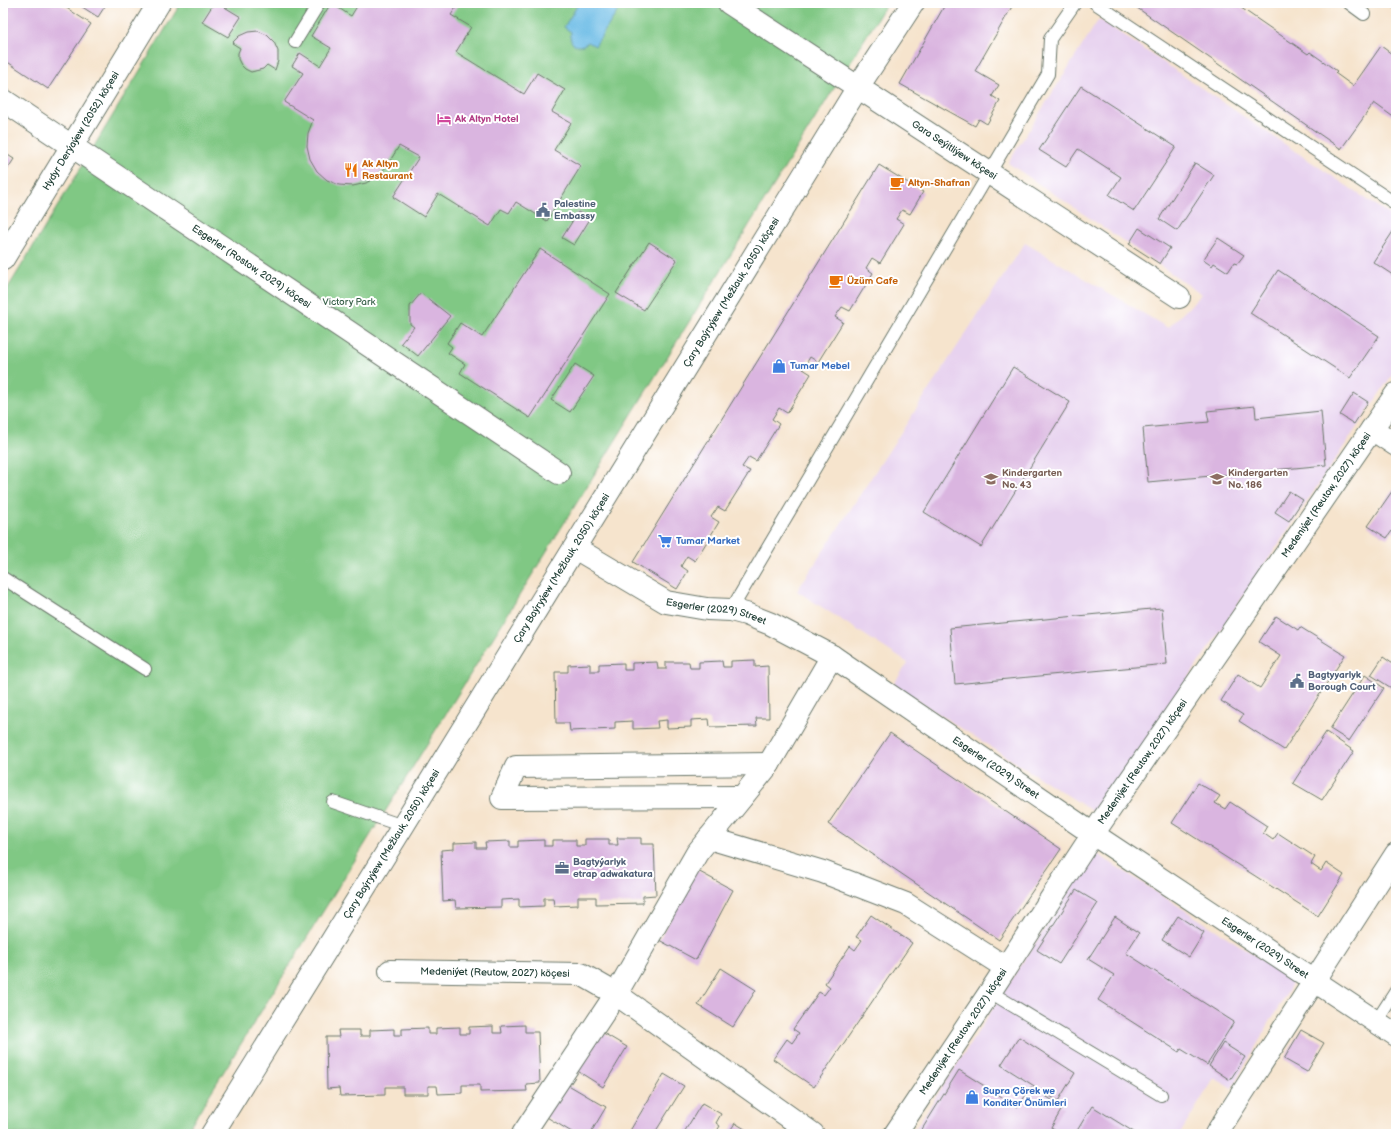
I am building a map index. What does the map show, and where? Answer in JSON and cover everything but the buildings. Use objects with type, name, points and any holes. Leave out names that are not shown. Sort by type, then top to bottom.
[{"type":"street","name":"Hydyr Derýaýew (2052) köçesi","points":[[3,259],[159,3]]},
{"type":"street","name":"Gara Seýitliýew köçesi","points":[[729,3],[1179,297]]},
{"type":"street","name":"Çary Baýryýew (Mežlauk, 2050) köçesi","points":[[212,1134],[404,826],[858,87],[913,3]]},
{"type":"street","name":"Esgerler (Rostow, 2029) köçesi","points":[[3,100],[559,473]]},
{"type":"street","name":"Medeniýet (Reutow, 2027) köçesi","points":[[894,1134],[990,992],[1093,834],[1396,394]]},
{"type":"street","points":[[1372,429],[1396,445]]},
{"type":"street","name":"Esgerler (2029) Street","points":[[575,548],[666,602],[707,609],[731,610],[771,624],[832,656],[1093,834],[1396,1035]]},
{"type":"street","points":[[523,1134],[616,994],[697,853],[769,764],[832,656]]},
{"type":"street","points":[[742,797],[502,798],[516,767],[769,764]]},
{"type":"street","points":[[709,838],[823,872],[906,904],[1005,967]]},
{"type":"street","points":[[1216,1134],[1396,854]]},
{"type":"street","name":"Medeniýet (Reutow, 2027) köçesi","points":[[390,971],[581,974],[616,994],[813,1134]]},
{"type":"lane","points":[[295,42],[319,3]]},
{"type":"lane","points":[[731,610],[1048,74],[1050,40],[1075,3]]},
{"type":"lane","points":[[1095,3],[1396,204]]},
{"type":"lane","points":[[1349,3],[1364,14]]},
{"type":"lane","points":[[3,578],[145,669]]},
{"type":"lane","points":[[333,802],[404,826]]},
{"type":"lane","points":[[1376,1022],[1396,990]]},
{"type":"lane","points":[[990,992],[1161,1095]]},
{"type":"shaded area","name":"Kindergarten No. 186","points":[[1099,19],[1396,219],[1396,369],[1097,814],[893,685],[908,663],[797,591],[1025,243],[1168,328],[1202,294],[1008,163]]},
{"type":"shaded area","points":[[1094,852],[1294,980],[1232,1088],[1214,1078],[1180,1134],[912,1134]]},
{"type":"green space","name":"Victory Park","points":[[181,3],[887,3],[185,1134],[3,1134],[3,296]]},
{"type":"water","points":[[579,3],[623,3],[595,46],[588,42],[581,46],[575,45],[571,40],[571,32],[564,27]]},
{"type":"place","name":"Ak Altyn Hotel","points":[[444,119]]},
{"type":"place","name":"Ak Altyn Restaurant","points":[[351,170]]},
{"type":"place","name":"Altyn-Shafran","points":[[897,183]]},
{"type":"place","name":"Palestine Embassy","points":[[543,210]]},
{"type":"place","name":"Üzüm Cafe","points":[[836,281]]},
{"type":"place","name":"Tumar Mebel","points":[[779,366]]},
{"type":"place","name":"Kindergarten No. 43","points":[[991,479]]},
{"type":"place","name":"Kindergarten No. 186","points":[[1217,479]]},
{"type":"place","name":"Tumar Market","points":[[665,541]]},
{"type":"place","name":"Bagtyyarlyk Borough Court","points":[[1297,681]]},
{"type":"place","name":"Bagtyýarlyk etrap adwakatura","points":[[562,868]]},
{"type":"place","name":"Supra Çörek we Konditer Önümleri","points":[[972,1097]]}]
